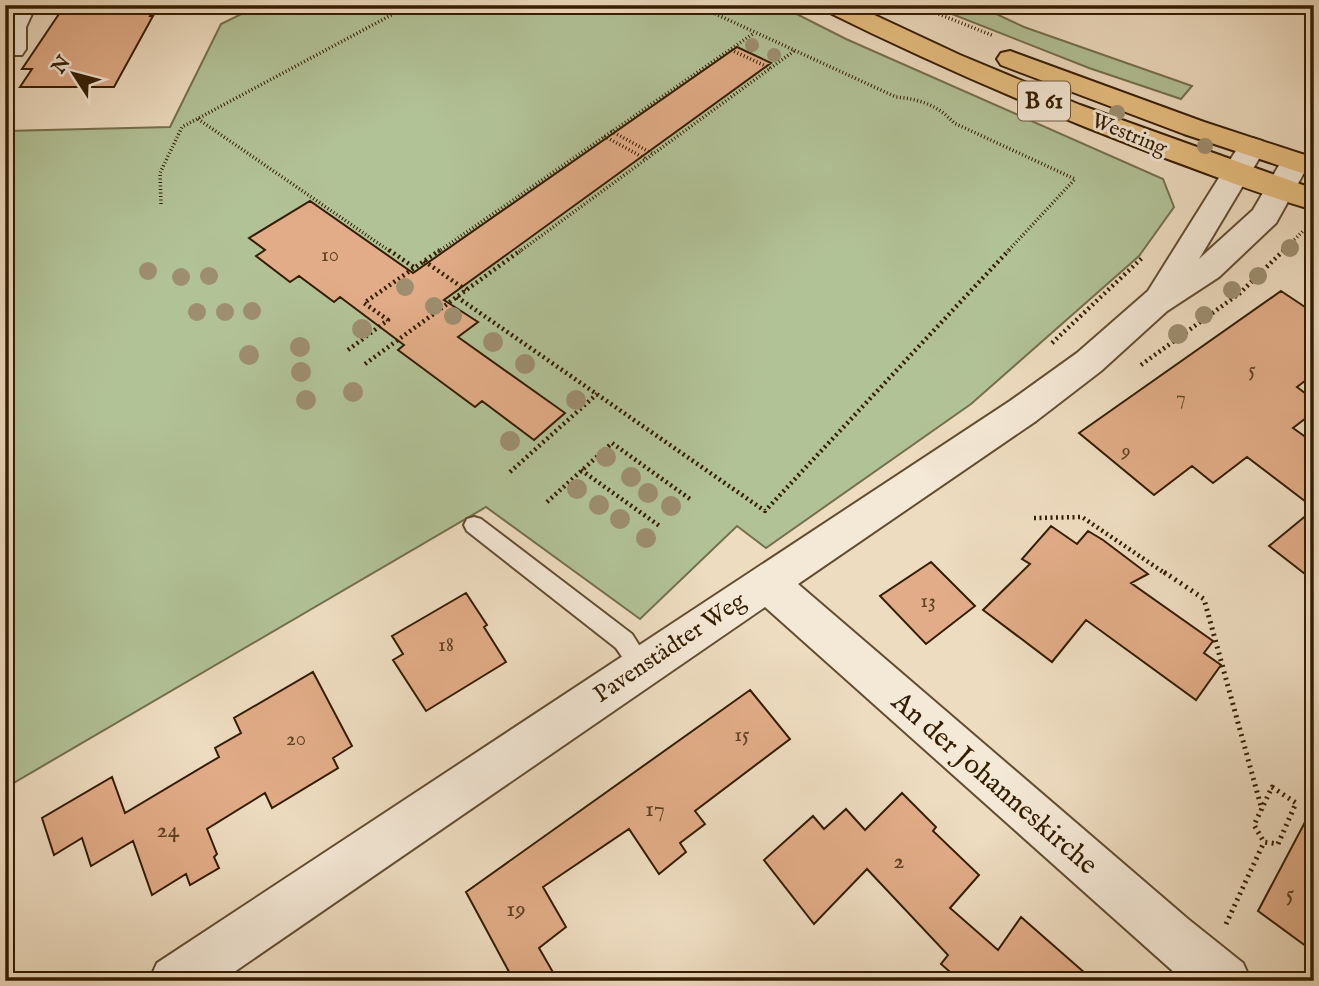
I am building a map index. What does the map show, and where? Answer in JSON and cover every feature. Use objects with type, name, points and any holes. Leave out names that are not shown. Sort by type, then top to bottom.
[{"type":"main road","name":"Westring","points":[[833,5],[1060,108],[1168,151],[1236,174],[1297,173]]},
{"type":"main road","name":"Westring","points":[[880,5],[1080,86],[1252,147],[1297,173],[1314,200]]},
{"type":"street","points":[[13,49],[13,27],[24,5]]},
{"type":"street","name":"Pavenstädter Weg","points":[[1155,303],[1252,147]]},
{"type":"street","name":"Pavenstädter Weg","points":[[175,981],[1023,411],[1089,362],[1155,303],[1209,270],[1265,216],[1297,173]]},
{"type":"street","name":"An der Johanneskirche","points":[[767,583],[917,717],[1216,974]]},
{"type":"lane","points":[[474,525],[624,641],[642,667]]},
{"type":"path","points":[[161,204],[160,173],[182,127],[410,5]]},
{"type":"path","points":[[457,297],[765,511],[1075,179],[954,123],[945,111],[917,99],[895,97],[696,5]]},
{"type":"path","points":[[348,350],[388,320],[364,303],[755,32]]},
{"type":"path","points":[[730,49],[770,68]]},
{"type":"path","points":[[365,364],[794,51]]},
{"type":"path","points":[[198,119],[415,268]]},
{"type":"path","points":[[611,131],[653,154]]},
{"type":"path","points":[[604,136],[646,159]]},
{"type":"path","points":[[424,261],[467,290]]},
{"type":"path","points":[[510,472],[597,394]]},
{"type":"path","points":[[547,502],[611,443],[690,499]]},
{"type":"path","points":[[581,470],[661,527]]},
{"type":"path","points":[[1034,518],[1082,517],[1204,599],[1262,810]]},
{"type":"path","points":[[1272,787],[1296,803],[1278,844],[1264,842],[1254,825],[1272,787]]},
{"type":"path","points":[[1216,974],[1264,842]]},
{"type":"green space","points":[[260,5],[779,5],[846,39],[1163,179],[1174,207],[1139,256],[971,404],[766,548],[737,526],[640,619],[486,507],[5,788],[5,131],[170,127],[221,24]]},
{"type":"green space","points":[[929,5],[977,5],[1024,27],[1192,86],[1181,99],[1089,68]]},
{"type":"building","points":[[65,5],[125,5],[122,9],[154,9],[150,16],[153,16],[114,87],[20,87],[32,69],[22,69]]},
{"type":"building","points":[[737,47],[771,63],[444,300],[478,322],[458,337],[565,413],[534,440],[482,401],[475,407],[398,350],[404,345],[340,297],[334,302],[299,276],[290,282],[256,256],[265,250],[249,238],[310,201],[413,273]]},
{"type":"building","points":[[1281,291],[1314,313],[1314,374],[1297,387],[1314,400],[1314,412],[1293,428],[1314,443],[1314,508],[1247,457],[1213,483],[1192,466],[1154,495],[1079,433]]},
{"type":"building","points":[[1314,509],[1314,581],[1269,546]]},
{"type":"building","points":[[1051,526],[1077,544],[1088,531],[1103,540],[1148,574],[1131,583],[1213,641],[1204,653],[1221,665],[1196,700],[1086,620],[1052,662],[983,610],[1030,564],[1022,559]]},
{"type":"building","points":[[931,562],[975,606],[926,644],[880,596]]},
{"type":"building","points":[[466,593],[487,625],[484,627],[506,662],[426,711],[393,660],[403,654],[392,636]]},
{"type":"building","points":[[313,672],[352,746],[333,758],[338,768],[272,808],[265,793],[207,829],[217,854],[214,857],[219,868],[190,885],[186,874],[152,895],[133,841],[91,866],[82,838],[54,855],[42,818],[112,777],[125,813],[219,757],[215,748],[241,733],[234,718]]},
{"type":"building","points":[[750,690],[790,739],[695,811],[705,824],[680,843],[686,852],[659,874],[629,829],[543,887],[566,927],[539,948],[558,981],[514,981],[466,892]]},
{"type":"building","points":[[902,793],[936,827],[933,831],[979,875],[950,908],[998,950],[1021,917],[1094,981],[960,981],[941,964],[948,955],[867,869],[814,924],[764,860],[813,816],[824,829],[846,809],[865,830]]},
{"type":"building","points":[[1314,805],[1314,952],[1258,911]]}]
